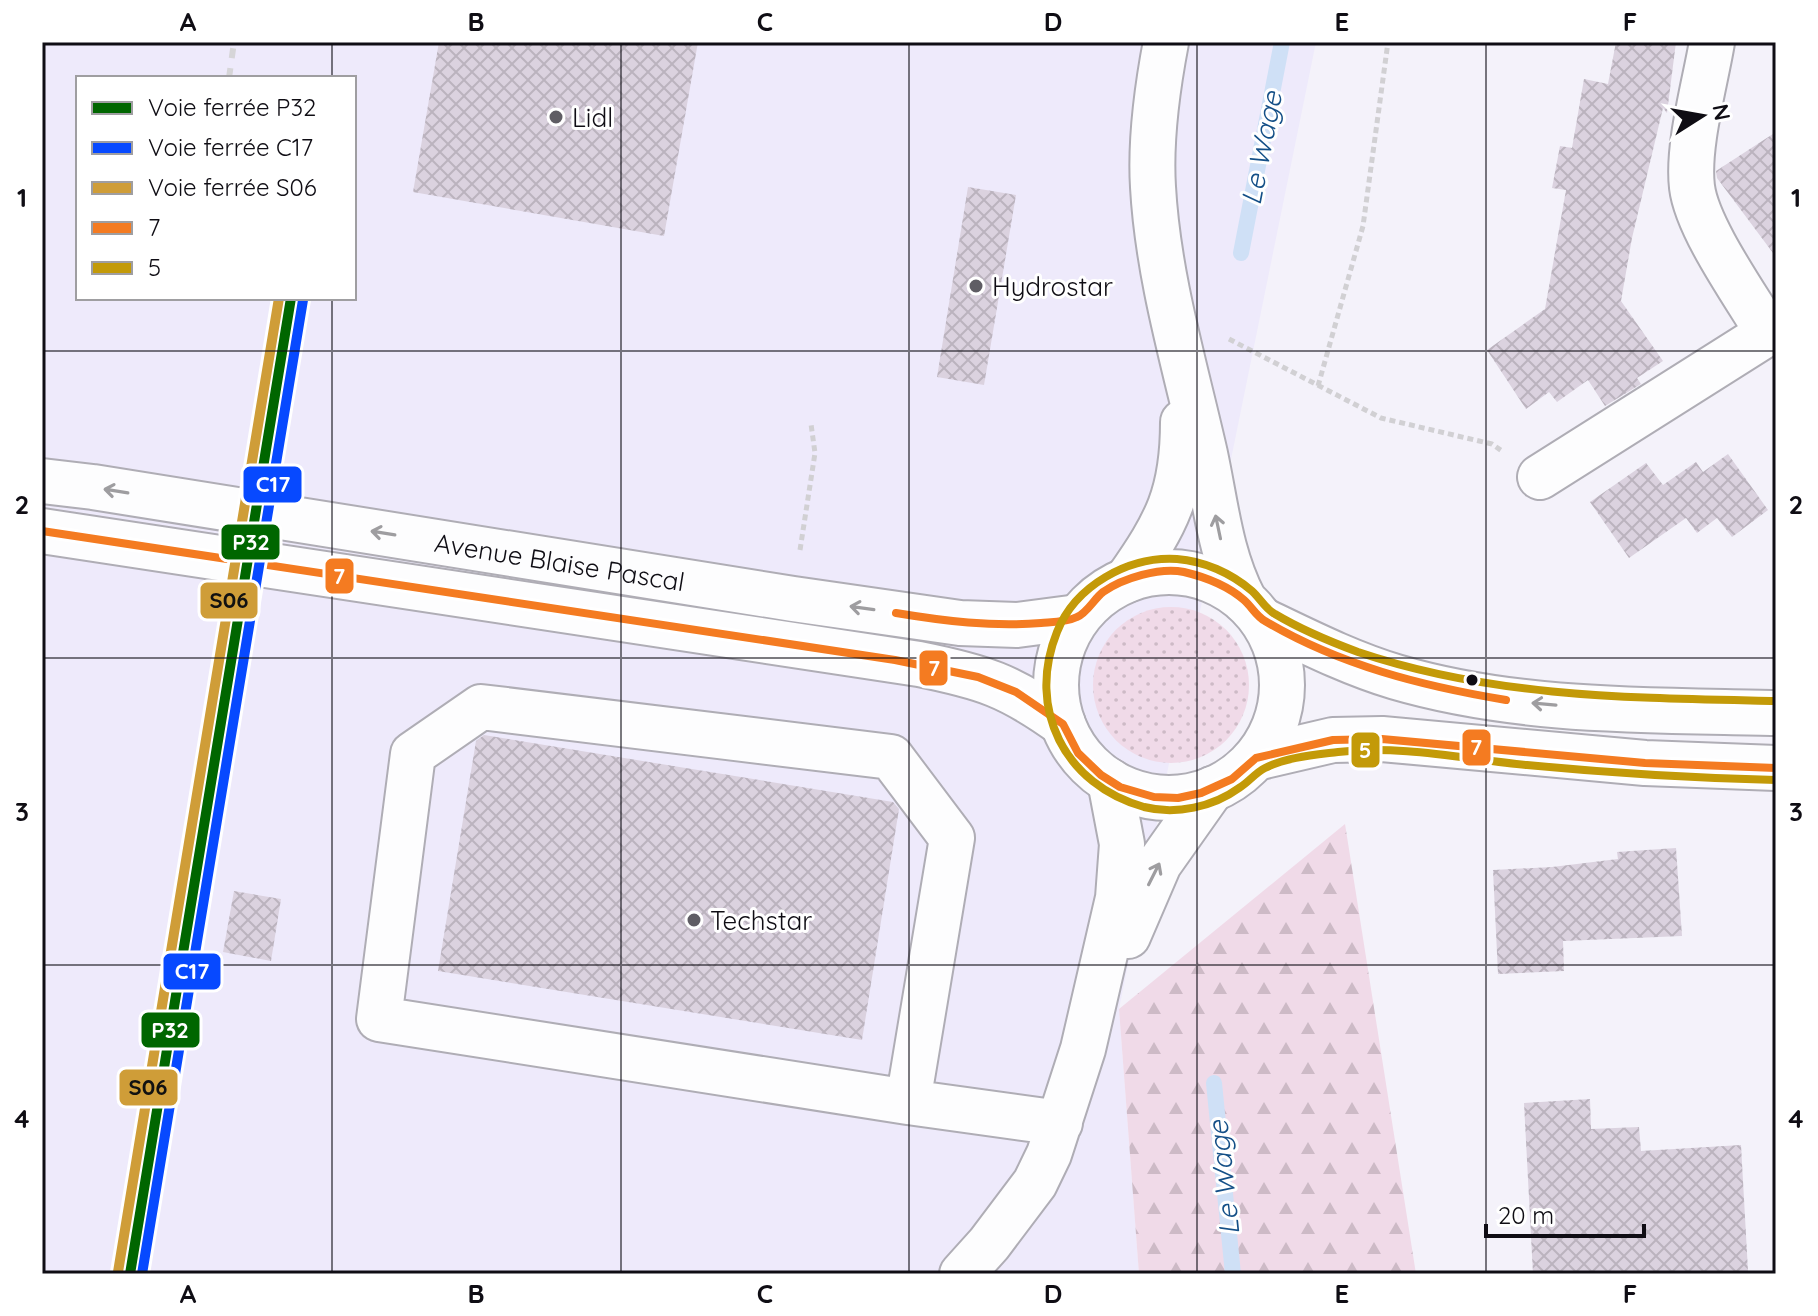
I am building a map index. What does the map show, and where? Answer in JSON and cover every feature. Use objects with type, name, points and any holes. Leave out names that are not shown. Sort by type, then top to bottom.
[{"type":"main road","points":[[1166,42],[1155,117],[1152,184],[1158,237],[1224,554],[1253,610],[1277,651],[1282,685],[1280,707],[1273,729],[1256,758],[1232,779],[1190,796],[1166,798],[1131,792],[1110,781],[1078,753],[1063,724],[1057,697],[1057,669],[1061,651],[1078,617],[1103,592],[1127,580],[1164,571],[1183,572],[1220,584],[1253,610],[1347,661],[1395,677],[1481,697],[1569,706],[1776,713]]},
{"type":"main road","points":[[1540,477],[1772,330],[1705,227],[1692,187],[1693,149],[1712,42]]},
{"type":"main road","points":[[1127,580],[1167,516],[1182,469],[1183,421],[1171,308]]},
{"type":"main road","name":"Avenue Blaise Pascal","points":[[42,481],[960,623],[1017,625],[1078,617]]},
{"type":"main road","name":"Avenue Blaise Pascal","points":[[42,531],[919,664],[997,683],[1063,724]]},
{"type":"main road","points":[[908,1102],[952,838],[891,757],[481,707],[413,754],[379,1019],[908,1102],[1060,1123]]},
{"type":"main road","points":[[1256,758],[1333,740],[1382,739],[1645,763],[1776,768]]},
{"type":"main road","points":[[1083,1049],[1119,887],[1122,844],[1110,781]]},
{"type":"main road","points":[[962,1274],[1035,1183],[1060,1123],[1083,1049],[1147,887],[1170,846],[1212,789]]},
{"type":"path","points":[[1318,386],[1363,226],[1388,42]]},
{"type":"path","points":[[1171,308],[1381,418],[1492,444],[1540,477]]},
{"type":"path","points":[[793,599],[815,453],[811,424]]},
{"type":"shaded area","points":[[42,42],[1316,42],[1119,1009],[1139,1274],[42,1274]]},
{"type":"green space","points":[[1171,607],[1201,613],[1226,630],[1243,655],[1249,685],[1243,715],[1226,740],[1201,757],[1171,763],[1141,757],[1116,740],[1099,715],[1093,685],[1099,655],[1116,630],[1141,613]]},
{"type":"green space","points":[[1345,824],[1416,1274],[1139,1274],[1119,1009]]},
{"type":"building","name":"Lidl","points":[[439,42],[698,42],[664,236],[413,192]]},
{"type":"building","points":[[1616,42],[1676,42],[1667,113],[1663,108],[1632,238],[1621,301],[1663,361],[1637,378],[1641,384],[1605,406],[1588,380],[1557,402],[1549,392],[1526,409],[1487,350],[1545,309],[1566,190],[1552,188],[1560,146],[1572,148],[1584,79],[1608,84]]},
{"type":"building","points":[[1776,132],[1776,257],[1717,178],[1716,171]]},
{"type":"building","name":"Hydrostar","points":[[968,187],[1016,195],[984,385],[937,377]]},
{"type":"building","points":[[1728,454],[1768,510],[1732,537],[1717,518],[1697,533],[1686,518],[1629,558],[1590,502],[1646,463],[1663,485],[1696,462],[1703,472]]},
{"type":"building","points":[[484,735],[893,802],[899,809],[862,1040],[438,971],[476,741]]},
{"type":"building","points":[[1676,848],[1682,936],[1563,941],[1564,971],[1498,974],[1493,870],[1552,867],[1618,859],[1617,852]]},
{"type":"building","points":[[234,891],[281,899],[271,961],[223,952]]},
{"type":"building","points":[[1590,1099],[1591,1129],[1639,1127],[1641,1151],[1741,1145],[1748,1271],[1533,1274],[1524,1103]]},
{"type":"waterway","name":"Le Wage","points":[[1241,253],[1282,42]]},
{"type":"waterway","name":"Le Wage","points":[[1214,1083],[1233,1274]]},
{"type":"railway","points":[[229,76],[234,42]]},
{"type":"rail line","name":"S06","points":[[118,1272],[279,300]]},
{"type":"rail line","name":"P32","points":[[130,1274],[291,300]]},
{"type":"rail line","name":"C17","points":[[142,1274],[303,300]]},
{"type":"transit line","name":"7","points":[[42,531],[895,660],[978,677],[1016,692],[1063,724],[1078,753],[1101,775],[1120,787],[1154,797],[1178,798],[1201,793],[1232,779],[1256,758],[1333,740],[1382,739],[1645,763],[1776,768]]},
{"type":"transit line","name":"5","points":[[1776,701],[1565,693],[1461,679],[1409,667],[1326,640],[1271,612],[1252,591],[1226,573],[1197,562],[1177,559],[1159,559],[1122,569],[1105,577],[1076,601],[1057,632],[1046,689],[1050,715],[1059,740],[1074,762],[1093,781],[1116,796],[1156,809],[1181,810],[1218,800],[1243,786],[1261,770],[1282,761],[1362,750],[1409,751],[1620,773],[1776,780]]},
{"type":"transit line","name":"7","points":[[896,613],[986,624],[1064,621],[1081,615],[1103,592],[1121,582],[1153,572],[1184,572],[1231,590],[1262,619],[1352,662],[1443,688],[1506,700]]},
{"type":"place","name":"Lidl","points":[[556,117]]},
{"type":"place","name":"Hydrostar","points":[[976,286]]},
{"type":"place","name":"Techstar","points":[[694,920]]}]
